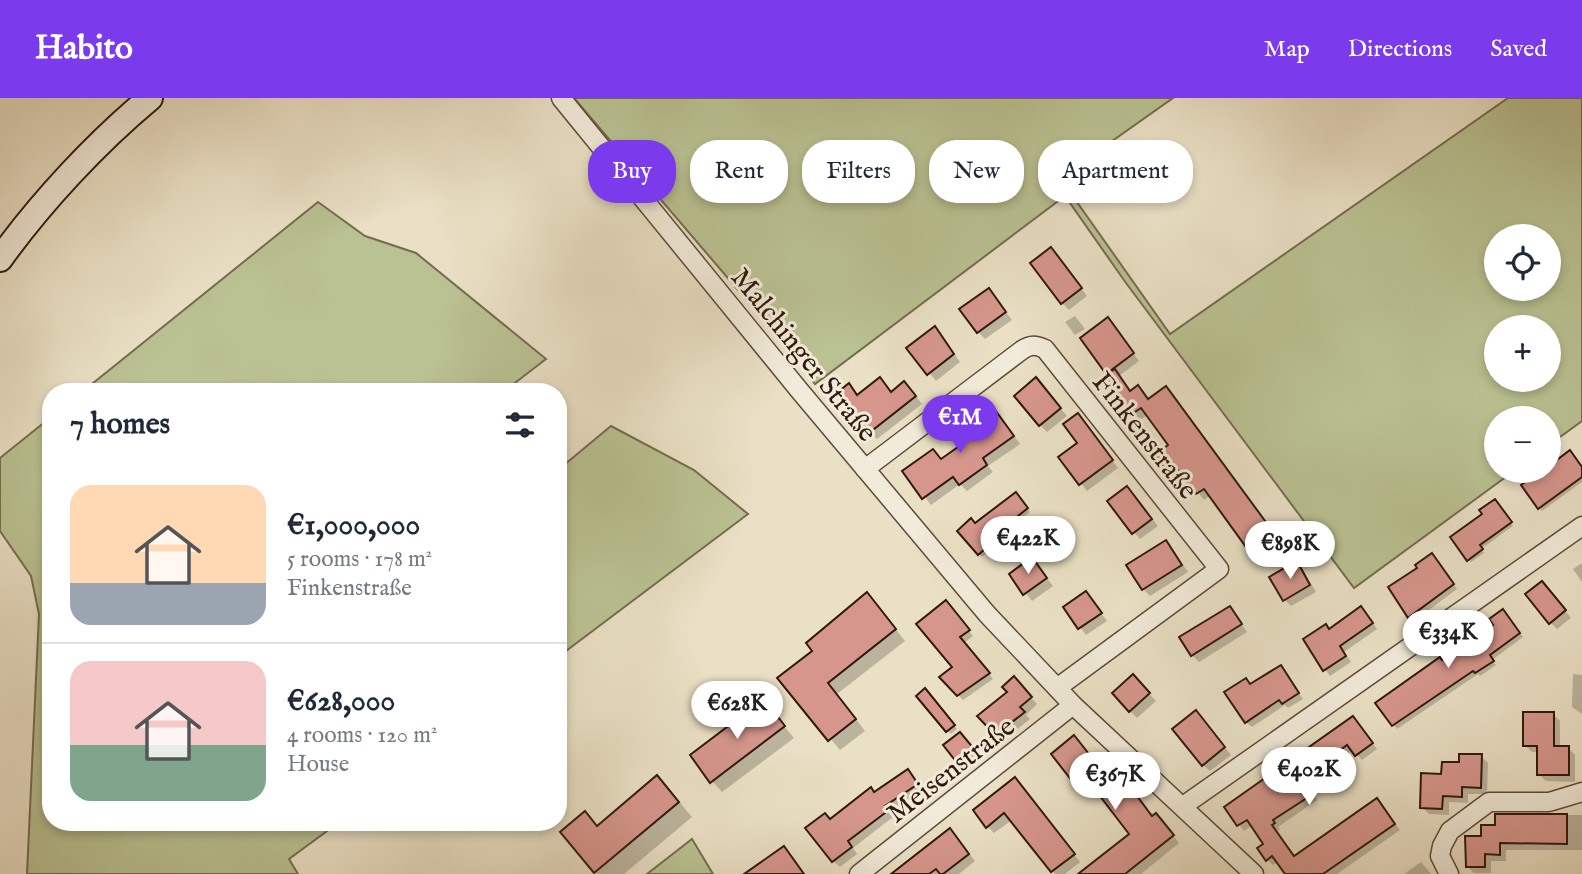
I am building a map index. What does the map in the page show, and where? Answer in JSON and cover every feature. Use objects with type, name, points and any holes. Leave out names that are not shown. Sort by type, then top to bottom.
[{"type":"main road","points":[[0,259],[48,200],[97,148],[150,98]]},
{"type":"street","name":"Malchinger Straße","points":[[561,98],[987,614],[1073,705],[1183,806],[1247,872]]},
{"type":"street","name":"Finkenstraße","points":[[865,469],[1022,350],[1035,345],[1045,349],[1219,569],[1057,688]]},
{"type":"street","points":[[1183,806],[1582,526]]},
{"type":"street","name":"Meisenstraße","points":[[859,874],[1073,705]]},
{"type":"street","points":[[1449,874],[1440,856],[1450,831],[1489,802],[1549,802],[1582,792]]},
{"type":"green space","points":[[574,98],[1173,98],[1114,140],[1038,140],[1038,203],[1056,203],[815,384],[791,352],[664,203],[676,203],[676,140],[610,140]]},
{"type":"green space","points":[[1508,98],[1582,98],[1582,421],[1561,436],[1561,406],[1484,406],[1484,483],[1498,483],[1354,588],[1126,283],[1070,203],[1078,203],[1170,334]]},
{"type":"green space","points":[[318,202],[365,236],[416,253],[546,359],[515,383],[93,383]]},
{"type":"green space","points":[[42,424],[42,831],[327,831],[289,859],[298,874],[27,874],[39,614],[31,576],[0,531],[0,458]]},
{"type":"green space","points":[[611,426],[694,470],[748,514],[567,650],[567,463]]},
{"type":"green space","points":[[692,839],[713,874],[647,874]]},
{"type":"building","points":[[1051,247],[1082,288],[1061,304],[1030,263]]},
{"type":"building","points":[[989,288],[1006,312],[977,333],[959,309]]},
{"type":"building","points":[[1108,317],[1134,353],[1106,374],[1080,338]]},
{"type":"building","points":[[935,326],[954,354],[927,375],[906,348]]},
{"type":"building","points":[[1115,369],[1130,391],[1138,385],[1148,399],[1166,386],[1271,529],[1246,547],[1204,489],[1196,494],[1178,470],[1170,476],[1155,455],[1168,445],[1141,408],[1132,414],[1102,377]]},
{"type":"building","points":[[880,377],[891,392],[904,381],[916,396],[869,433],[837,393],[849,383],[857,395]]},
{"type":"building","points":[[1036,377],[1061,408],[1039,426],[1014,396]]},
{"type":"building","points":[[993,407],[1014,436],[983,458],[987,465],[959,485],[953,477],[922,499],[902,471],[933,449],[941,459],[965,442],[958,432]]},
{"type":"building","points":[[1078,413],[1113,460],[1079,485],[1058,457],[1077,443],[1063,424]]},
{"type":"building","points":[[1570,450],[1582,467],[1582,477],[1538,509],[1521,485],[1561,483],[1561,457]]},
{"type":"building","points":[[1127,486],[1152,519],[1132,534],[1107,501]]},
{"type":"building","points":[[1016,492],[1028,508],[989,539],[992,543],[978,555],[957,531],[971,518],[975,523]]},
{"type":"building","points":[[1495,499],[1512,522],[1480,545],[1483,549],[1467,561],[1450,537],[1482,514],[1479,510]]},
{"type":"building","points":[[1166,540],[1182,565],[1142,590],[1126,565]]},
{"type":"building","points":[[1432,553],[1454,584],[1408,618],[1388,587],[1417,568],[1415,565]]},
{"type":"building","points":[[1032,557],[1047,578],[1023,595],[1009,574]]},
{"type":"building","points":[[1297,561],[1310,585],[1283,601],[1269,577]]},
{"type":"building","points":[[1542,581],[1566,610],[1549,624],[1525,594]]},
{"type":"building","points":[[1086,591],[1102,613],[1078,629],[1063,607]]},
{"type":"building","points":[[867,592],[896,629],[828,683],[856,719],[828,741],[777,678],[812,651],[806,643]]},
{"type":"building","points":[[946,600],[970,630],[960,637],[990,673],[957,696],[939,677],[952,667],[916,624]]},
{"type":"building","points":[[1230,606],[1242,624],[1191,656],[1179,637]]},
{"type":"building","points":[[1361,606],[1373,623],[1340,646],[1346,656],[1323,671],[1303,639],[1326,624],[1329,629]]},
{"type":"building","points":[[1503,609],[1520,633],[1490,655],[1494,661],[1475,673],[1473,671],[1392,726],[1375,703],[1440,657],[1442,660],[1493,625],[1489,619]]},
{"type":"building","points":[[1281,665],[1299,693],[1282,704],[1279,700],[1245,723],[1224,692],[1246,678],[1250,684]]},
{"type":"building","points":[[1133,674],[1150,693],[1129,712],[1112,693]]},
{"type":"building","points":[[1014,676],[1032,697],[1020,707],[1025,712],[995,735],[977,716],[1007,692],[1002,687]]},
{"type":"building","points":[[925,688],[955,725],[946,732],[916,696]]},
{"type":"building","points":[[764,699],[785,726],[710,783],[690,755]]},
{"type":"building","points":[[1196,710],[1225,747],[1202,766],[1172,729]]},
{"type":"building","points":[[1523,712],[1554,712],[1554,746],[1569,746],[1569,775],[1537,775],[1537,746],[1523,746]]},
{"type":"building","points":[[1353,716],[1373,743],[1355,756],[1347,745],[1326,761],[1329,766],[1305,783],[1313,794],[1273,820],[1275,823],[1272,825],[1294,856],[1377,798],[1395,824],[1323,874],[1285,874],[1272,856],[1266,861],[1257,848],[1263,844],[1247,820],[1237,826],[1224,807]]},
{"type":"building","points":[[960,732],[975,750],[958,764],[943,745]]},
{"type":"building","points":[[1074,735],[1107,777],[1117,769],[1152,816],[1156,813],[1174,835],[1125,874],[1078,874],[1129,834],[1086,778],[1076,786],[1051,754]]},
{"type":"building","points":[[1459,754],[1482,754],[1481,788],[1462,787],[1462,797],[1443,796],[1442,809],[1420,808],[1421,773],[1441,774],[1442,762],[1459,762]]},
{"type":"building","points":[[908,769],[918,784],[885,806],[889,810],[848,841],[852,847],[832,862],[805,828],[825,813],[830,819],[871,787],[874,792]]},
{"type":"building","points":[[657,775],[679,802],[594,873],[560,832],[567,831],[567,826],[585,811],[597,826]]},
{"type":"building","points":[[1015,777],[1075,854],[1051,872],[1004,813],[986,828],[973,810]]},
{"type":"building","points":[[1495,814],[1567,814],[1567,844],[1500,843],[1500,855],[1485,854],[1485,867],[1466,867],[1465,836],[1481,836],[1481,825],[1495,825]]},
{"type":"building","points":[[950,828],[969,854],[943,874],[936,869],[929,874],[891,874]]},
{"type":"building","points":[[784,846],[804,874],[744,874]]}]
